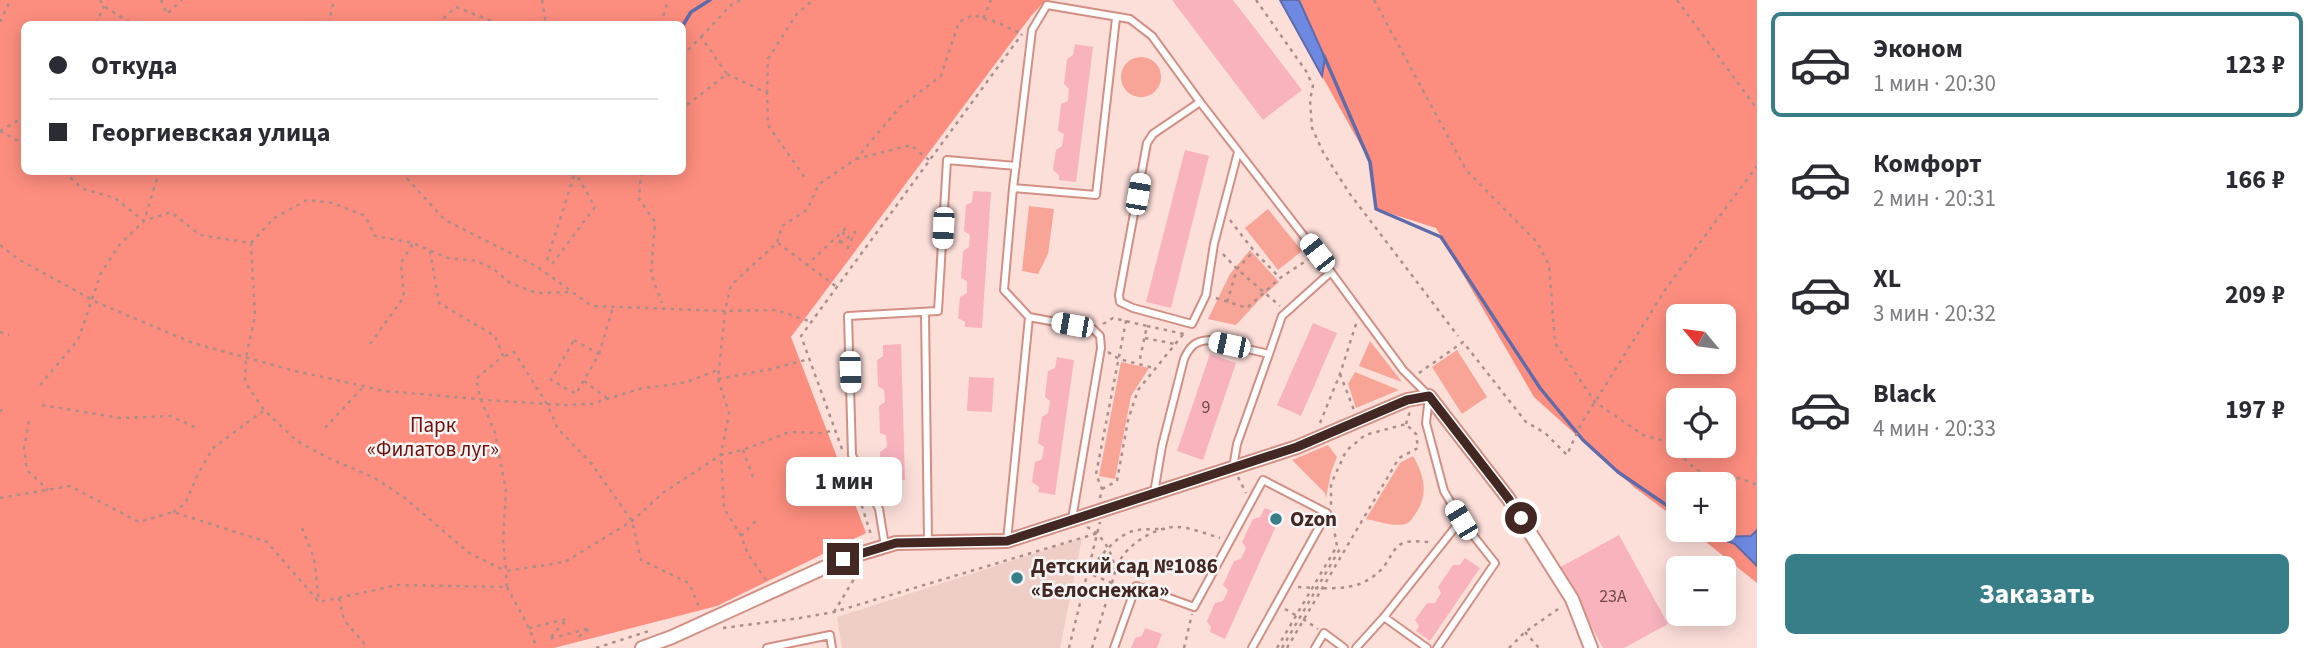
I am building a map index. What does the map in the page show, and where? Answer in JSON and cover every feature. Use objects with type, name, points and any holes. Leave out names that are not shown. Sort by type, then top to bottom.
[{"type":"street","points":[[642,648],[673,640],[843,559],[896,543],[1007,541],[1312,441],[1407,400],[1429,396],[1508,498],[1572,599],[1591,648]]},
{"type":"lane","points":[[1072,520],[1101,348],[1100,337],[1093,328],[1029,317],[1004,289],[1032,30],[1046,5],[1130,19],[1152,36],[1411,379],[1429,396],[1426,423],[1444,491],[1461,520],[1495,563],[1437,648]]},
{"type":"lane","points":[[1013,188],[1096,195],[1116,18]]},
{"type":"lane","points":[[1200,102],[1153,134],[1147,143],[1119,295],[1121,302],[1192,324],[1206,295],[1214,244],[1238,152]]},
{"type":"lane","points":[[879,548],[879,509],[852,455],[848,316],[938,311],[947,160],[1016,166]]},
{"type":"lane","points":[[1233,468],[1237,443],[1282,316],[1331,272]]},
{"type":"lane","points":[[925,312],[928,542]]},
{"type":"lane","points":[[1007,541],[1029,317]]},
{"type":"lane","points":[[1154,493],[1165,434],[1184,359],[1190,347],[1200,341],[1209,340],[1269,354]]},
{"type":"lane","points":[[1114,648],[1136,586],[1194,607],[1263,480],[1327,513],[1252,648]]},
{"type":"lane","points":[[1356,648],[1461,520]]},
{"type":"lane","points":[[1384,617],[1427,648]]},
{"type":"lane","points":[[1315,648],[1324,633],[1344,648]]},
{"type":"lane","points":[[767,648],[830,635],[832,648]]},
{"type":"path","points":[[100,0],[104,6],[127,21]]},
{"type":"path","points":[[161,0],[167,14],[182,0]]},
{"type":"path","points":[[330,21],[335,0]]},
{"type":"path","points":[[542,0],[546,21]]},
{"type":"path","points":[[662,21],[668,0]]},
{"type":"path","points":[[686,52],[734,2],[744,0]]},
{"type":"path","points":[[804,178],[768,125],[768,59],[796,15],[813,0]]},
{"type":"path","points":[[983,19],[991,0]]},
{"type":"path","points":[[1256,0],[1306,71],[1313,86],[1310,100],[1312,128],[1323,152],[1350,194],[1526,422],[1545,433],[1567,455],[1577,432],[1667,287],[1757,166]]},
{"type":"path","points":[[1374,0],[1466,170],[1536,241],[1549,265],[1555,343],[1595,402],[1643,436],[1672,443],[1687,463],[1710,479],[1740,478],[1757,485]]},
{"type":"path","points":[[1677,0],[1757,109]]},
{"type":"path","points":[[0,22],[10,1]]},
{"type":"path","points":[[97,21],[104,6]]},
{"type":"path","points":[[440,21],[456,7],[491,21]]},
{"type":"path","points":[[764,579],[724,509],[720,455],[729,413],[718,379],[730,285],[777,243],[782,226],[807,210],[819,184],[856,159],[900,107],[941,76],[959,22],[972,15],[1017,30],[1022,34],[801,336],[844,456]]},
{"type":"path","points":[[701,37],[727,74],[767,93]]},
{"type":"path","points":[[686,106],[727,74]]},
{"type":"path","points":[[21,119],[0,131],[21,142]]},
{"type":"path","points":[[856,159],[911,145],[929,160]]},
{"type":"path","points":[[67,175],[83,189],[115,198],[144,222]]},
{"type":"path","points":[[144,222],[158,175]]},
{"type":"path","points":[[404,175],[445,220],[536,266],[592,306],[725,311],[776,310],[812,322]]},
{"type":"path","points":[[547,260],[574,175]]},
{"type":"path","points":[[552,264],[595,206],[577,175]]},
{"type":"path","points":[[641,175],[639,199],[655,222],[651,274],[662,303]]},
{"type":"path","points":[[572,292],[537,293],[510,283],[494,269],[477,261],[448,258],[413,243],[375,236],[365,216],[333,203],[307,200],[274,218],[251,243],[255,316],[246,357],[245,382],[264,410],[297,441],[373,477],[405,498],[469,553],[506,571],[565,562],[632,521],[664,492],[720,455],[743,450],[789,432],[822,433],[835,430]]},
{"type":"path","points":[[1223,211],[1254,251],[1280,278]]},
{"type":"path","points":[[40,385],[78,340],[101,273],[121,244],[144,222],[171,212],[200,235],[251,243]]},
{"type":"path","points":[[806,266],[846,228],[838,245],[855,232],[845,254]]},
{"type":"path","points":[[370,344],[404,297],[401,263],[413,243]]},
{"type":"path","points":[[777,243],[837,287]]},
{"type":"path","points":[[1214,244],[1237,269],[1287,312]]},
{"type":"path","points":[[0,245],[18,259],[92,299],[194,342],[292,370],[385,391],[481,400],[591,404],[639,389],[687,382],[719,369]]},
{"type":"path","points":[[430,251],[439,303],[495,336],[503,356]]},
{"type":"path","points":[[1227,303],[1237,269],[1254,251]]},
{"type":"path","points":[[1206,295],[1247,308],[1280,278],[1317,253]]},
{"type":"path","points":[[1069,648],[1098,533],[1102,489],[1097,474],[1128,306]]},
{"type":"path","points":[[599,354],[574,340],[551,380],[576,394],[599,354],[614,307]]},
{"type":"path","points":[[1312,441],[1340,374],[1360,311]]},
{"type":"path","points":[[1093,328],[1113,318],[1184,334]]},
{"type":"path","points":[[1102,489],[1117,481],[1131,410],[1138,390],[1192,324]]},
{"type":"path","points":[[1139,363],[1147,326]]},
{"type":"path","points":[[0,332],[9,335]]},
{"type":"path","points":[[1144,338],[1175,344]]},
{"type":"path","points":[[1411,379],[1460,339]]},
{"type":"path","points":[[1101,348],[1119,359],[1154,368]]},
{"type":"path","points":[[537,648],[508,587],[503,540],[506,491],[495,433],[481,400],[476,379],[503,356],[514,352],[547,404],[558,429],[591,463],[632,521],[641,560],[689,583],[699,607]]},
{"type":"path","points":[[718,379],[809,359]]},
{"type":"path","points":[[736,369],[737,375]]},
{"type":"path","points":[[1340,374],[1365,435]]},
{"type":"path","points":[[584,381],[608,399]]},
{"type":"path","points":[[325,428],[364,386]]},
{"type":"path","points":[[42,405],[120,418],[171,416],[196,428]]},
{"type":"path","points":[[0,412],[4,407]]},
{"type":"path","points":[[1403,408],[1428,415]]},
{"type":"path","points":[[1406,424],[1411,409]]},
{"type":"path","points":[[0,498],[70,486],[139,522],[173,512],[185,504],[213,449],[264,410]]},
{"type":"path","points":[[29,421],[24,447],[27,470],[48,490]]},
{"type":"path","points":[[1287,648],[1300,618],[1341,548],[1331,515],[1331,484],[1346,451],[1365,435],[1406,424]]},
{"type":"path","points":[[1279,648],[1399,458],[1418,448],[1416,434],[1406,424]]},
{"type":"path","points":[[743,450],[754,480]]},
{"type":"path","points":[[1233,468],[1251,502]]},
{"type":"path","points":[[834,612],[879,548],[853,481]]},
{"type":"path","points":[[173,512],[267,542],[320,602]]},
{"type":"path","points":[[1072,520],[1098,533],[1113,558],[1115,573]]},
{"type":"path","points":[[741,536],[756,521]]},
{"type":"path","points":[[1087,573],[1108,549],[1126,534],[1137,530],[1178,527],[1230,541]]},
{"type":"path","points":[[302,528],[314,558],[320,602]]},
{"type":"path","points":[[1092,648],[1115,573],[1123,556],[1146,536],[1165,529]]},
{"type":"path","points":[[717,629],[834,612],[1098,533]]},
{"type":"path","points":[[1290,592],[1298,587],[1353,586],[1364,583],[1385,565],[1392,552],[1402,543],[1443,543]]},
{"type":"path","points":[[1087,573],[1112,583]]},
{"type":"path","points":[[320,602],[398,585],[508,587]]},
{"type":"path","points":[[340,598],[344,620],[368,648]]},
{"type":"path","points":[[1276,603],[1324,633]]},
{"type":"path","points":[[1184,648],[1194,607]]},
{"type":"path","points":[[1509,648],[1525,632],[1562,607],[1566,615]]},
{"type":"path","points":[[529,628],[566,619],[549,639],[590,628],[576,639]]},
{"type":"path","points":[[1525,632],[1539,648]]},
{"type":"shaded area","points":[[1141,57],[1155,63],[1161,77],[1155,91],[1141,97],[1127,91],[1121,77],[1127,63]]},
{"type":"shaded area","points":[[1029,206],[1054,209],[1048,254],[1038,274],[1022,271]]},
{"type":"shaded area","points":[[1268,209],[1302,251],[1278,270],[1245,228]]},
{"type":"shaded area","points":[[1250,250],[1279,282],[1236,325],[1208,319],[1230,274]]},
{"type":"shaded area","points":[[1370,341],[1402,382],[1359,366]]},
{"type":"shaded area","points":[[1457,350],[1487,397],[1462,414],[1432,367]]},
{"type":"shaded area","points":[[1121,362],[1149,368],[1131,396],[1115,479],[1099,476]]},
{"type":"shaded area","points":[[1355,372],[1399,390],[1356,408],[1348,384]]},
{"type":"shaded area","points":[[1328,445],[1337,457],[1326,498],[1325,493],[1292,460]]},
{"type":"shaded area","points":[[1413,456],[1420,470],[1424,491],[1413,518],[1401,525],[1366,519],[1400,463]]},
{"type":"shaded area","name":"Детский сад №1086 «Белоснежка»","points":[[1082,538],[1060,648],[842,648],[837,617]]},
{"type":"green space","name":"Парк «Филатов луг»","points":[[0,0],[1046,0],[1031,16],[791,337],[866,533],[717,606],[554,648],[0,648]]},
{"type":"green space","points":[[1299,0],[1757,0],[1757,583],[1736,566],[1736,556],[1723,556],[1706,542],[1736,542],[1736,472],[1666,472],[1666,511],[1635,488],[1534,397],[1436,228],[1376,209],[1370,162],[1322,76],[1325,58]]},
{"type":"water","points":[[1280,0],[1299,0],[1325,58],[1322,76]]},
{"type":"water","points":[[1757,530],[1757,566],[1730,542],[1736,542],[1736,536],[1751,536]]},
{"type":"building","points":[[1172,0],[1233,0],[1302,90],[1263,120]]},
{"type":"building","points":[[1075,44],[1093,47],[1076,182],[1059,180],[1059,175],[1053,170],[1056,150],[1062,146],[1064,134],[1058,131],[1061,104],[1068,101],[1069,89],[1064,84],[1067,59],[1073,55]]},
{"type":"building","points":[[1185,150],[1209,156],[1171,308],[1146,302]]},
{"type":"building","points":[[973,191],[991,192],[982,328],[965,327],[965,322],[958,318],[960,297],[967,293],[967,281],[961,278],[963,251],[969,247],[970,235],[964,231],[966,205],[972,202]]},
{"type":"building","points":[[1313,323],[1337,333],[1301,416],[1277,405]]},
{"type":"building","points":[[901,344],[905,480],[888,481],[888,476],[881,472],[880,452],[887,447],[886,435],[880,433],[879,406],[885,402],[884,390],[878,386],[877,360],[883,356],[883,345]]},
{"type":"building","points":[[1210,354],[1236,363],[1203,460],[1177,451]]},
{"type":"building","points":[[1057,357],[1074,360],[1055,495],[1038,492],[1039,487],[1032,482],[1035,462],[1042,459],[1044,447],[1038,443],[1042,417],[1048,413],[1050,401],[1045,397],[1048,371],[1055,368]]},
{"type":"building","points":[[969,377],[994,378],[992,412],[967,411]]},
{"type":"building","points":[[1265,508],[1281,515],[1225,639],[1210,632],[1211,627],[1207,621],[1215,603],[1223,601],[1228,590],[1223,585],[1234,561],[1241,559],[1246,548],[1242,542],[1253,519],[1260,517]]},
{"type":"building","points":[[1619,535],[1666,620],[1666,625],[1624,648],[1603,648],[1559,568]]},
{"type":"building","points":[[1465,558],[1480,568],[1430,641],[1416,631],[1419,626],[1415,620],[1427,603],[1435,603],[1441,593],[1438,587],[1453,565],[1460,565]]},
{"type":"building","points":[[1145,628],[1162,634],[1157,648],[1131,648],[1135,638],[1142,636]]},
{"type":"waterway","points":[[686,21],[691,12],[710,0]]},
{"type":"waterway","points":[[1324,56],[1370,162],[1376,209],[1441,237],[1540,388],[1583,440],[1618,472],[1666,505]]},
{"type":"place","name":"Ozon","points":[[1276,519]]},
{"type":"place","name":"Детский сад №1086 «Белоснежка»","points":[[1017,578]]},
{"type":"route","points":[[843,559],[896,543],[1007,541],[1297,447],[1407,400],[1429,396],[1521,518]]}]
